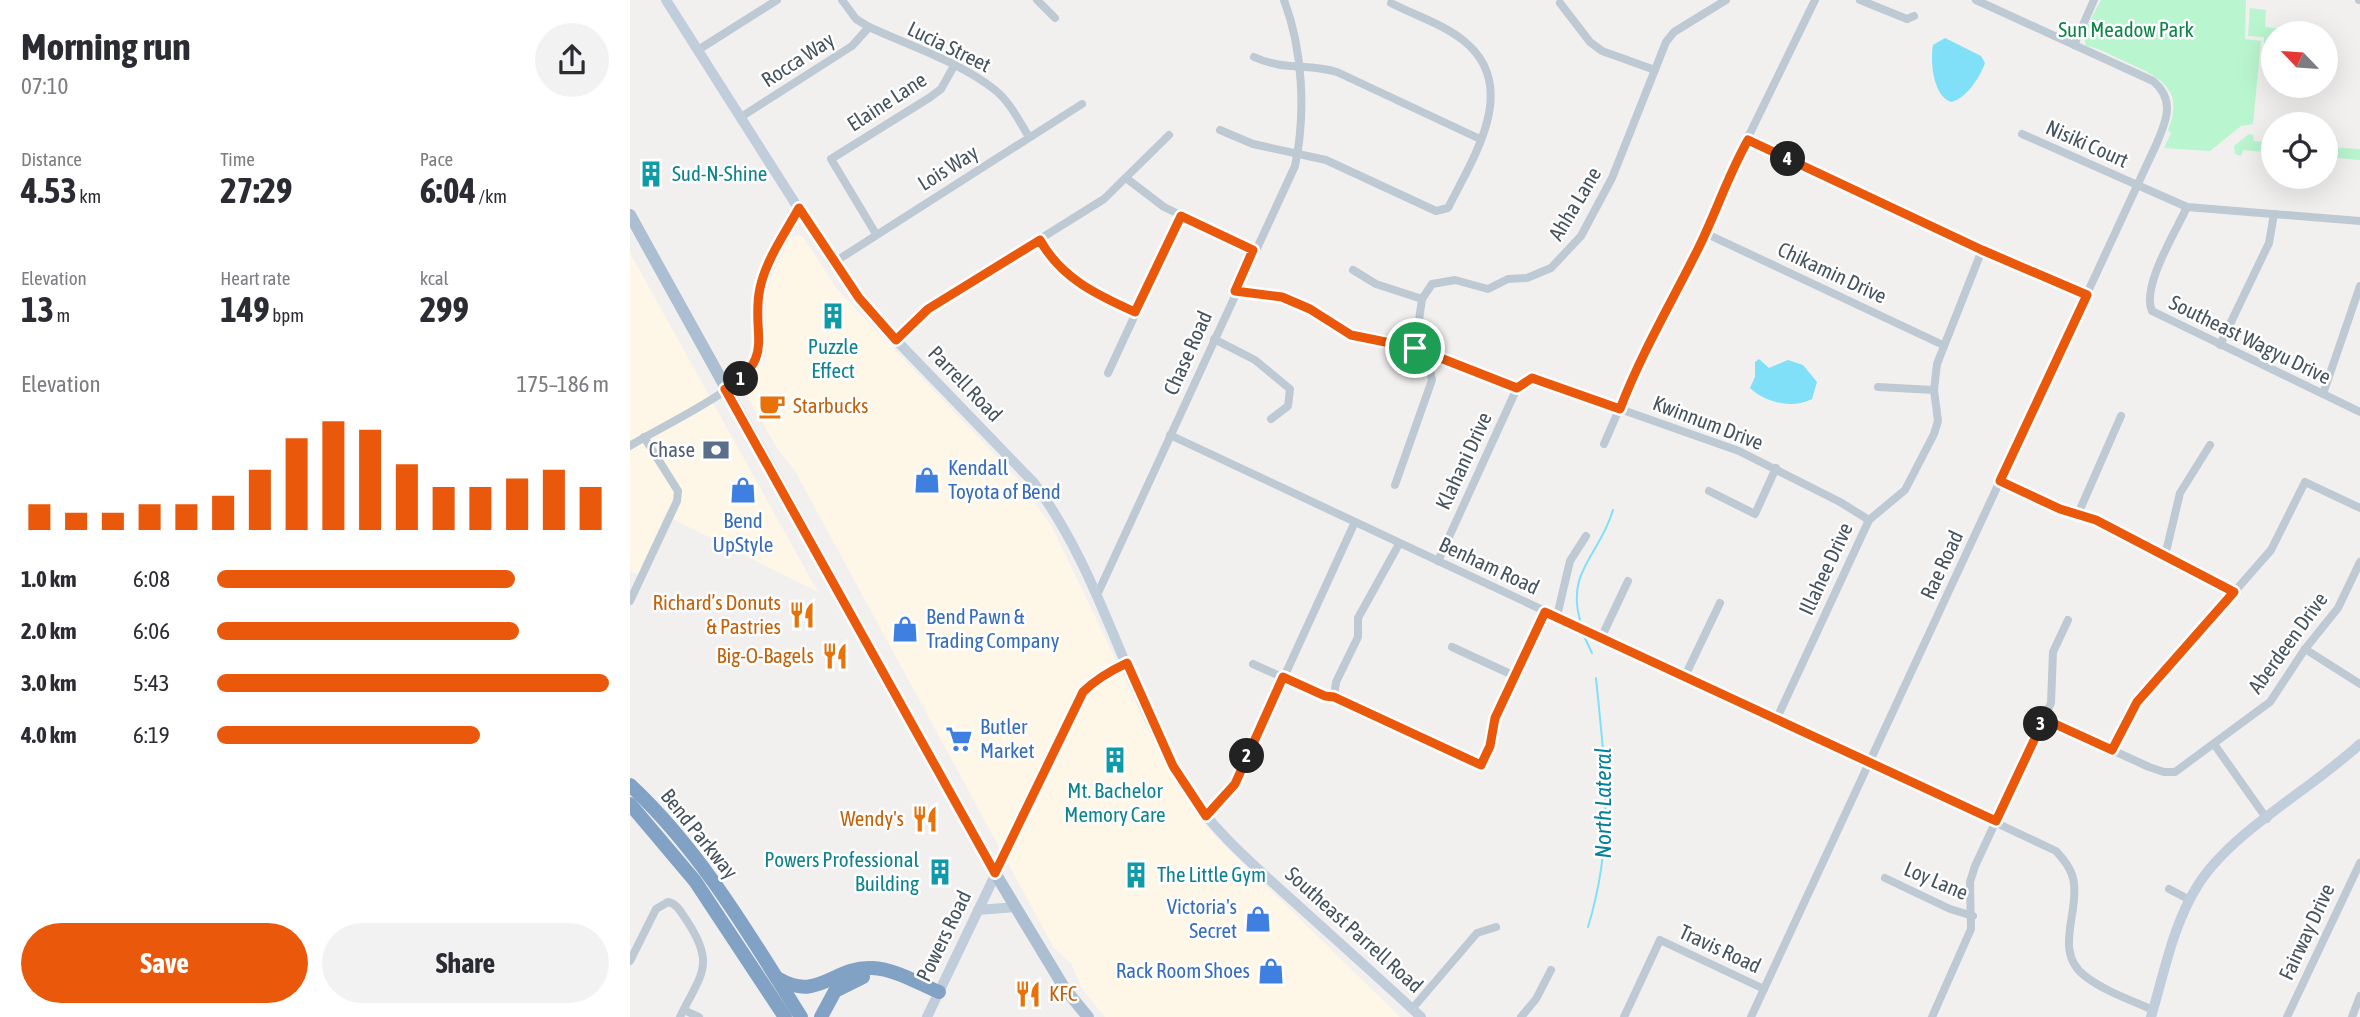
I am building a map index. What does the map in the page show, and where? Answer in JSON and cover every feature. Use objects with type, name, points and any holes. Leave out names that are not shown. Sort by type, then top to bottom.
[{"type":"highway","name":"Bend Parkway","points":[[630,785],[699,862],[801,1017]]},
{"type":"highway","name":"Bend Parkway","points":[[630,804],[695,881],[785,1017]]},
{"type":"highway","points":[[776,977],[793,986],[807,988],[852,970],[874,968],[895,973],[937,996]]},
{"type":"highway","points":[[821,1017],[835,991],[862,977],[891,979],[937,996]]},
{"type":"main road","points":[[630,215],[995,873],[1065,989],[1088,1017]]},
{"type":"street","name":"Parrell Road","points":[[666,0],[833,263],[896,340],[1034,483],[1065,527],[1127,663]]},
{"type":"street","points":[[698,50],[778,0]]},
{"type":"street","name":"Lucia Street","points":[[842,0],[856,19],[869,27],[954,66],[996,90],[1011,107],[1029,138]]},
{"type":"street","points":[[1037,0],[1055,18]]},
{"type":"street","name":"Chase Road","points":[[1097,595],[1253,250],[1262,240],[1297,155],[1300,139],[1298,68],[1293,25],[1284,0]]},
{"type":"street","name":"Ahha Lane","points":[[1422,299],[1432,284],[1441,281],[1455,280],[1488,289],[1508,279],[1537,275],[1567,253],[1602,200],[1655,70],[1674,32],[1726,0]]},
{"type":"street","points":[[1604,443],[1658,324],[1706,233],[1729,176],[1815,0]]},
{"type":"street","points":[[1860,0],[1907,19],[1914,16]]},
{"type":"street","points":[[1976,0],[2074,45],[2094,0]]},
{"type":"street","points":[[1560,3],[1590,42],[1602,51],[1655,70]]},
{"type":"street","points":[[1220,130],[1246,142],[1326,160],[1442,212],[1448,208],[1491,111],[1492,94],[1484,66],[1465,41],[1391,4]]},
{"type":"street","name":"Rocca Way","points":[[741,117],[852,46],[869,27]]},
{"type":"street","name":"Rae Road","points":[[1751,1017],[2164,127],[2167,102],[2160,87],[2074,45]]},
{"type":"street","points":[[1254,57],[1273,66],[1315,67],[1338,72],[1480,139]]},
{"type":"street","name":"Elaine Lane","points":[[876,234],[831,159],[941,89],[954,66]]},
{"type":"street","name":"Lois Way","points":[[833,263],[1082,104]]},
{"type":"street","name":"Nisiki Court","points":[[2022,134],[2187,207],[2360,221]]},
{"type":"street","points":[[896,340],[928,309],[1104,199],[1169,135]]},
{"type":"street","points":[[1149,140],[1156,147]]},
{"type":"street","points":[[1748,140],[1982,250],[2087,295]]},
{"type":"street","points":[[1126,178],[1142,193],[1181,216],[1253,250]]},
{"type":"street","name":"Southeast Wagyu Drive","points":[[2187,207],[2150,288],[2149,304],[2157,315],[2360,412]]},
{"type":"street","points":[[630,446],[741,380],[757,359],[760,287],[799,208]]},
{"type":"street","points":[[2220,345],[2269,243],[2274,214]]},
{"type":"street","points":[[1108,373],[1181,216]]},
{"type":"street","name":"Chikamin Drive","points":[[1706,233],[1943,345]]},
{"type":"street","points":[[1040,240],[1072,278],[1093,292],[1135,312]]},
{"type":"street","name":"Illahee Drive","points":[[1777,718],[1869,520],[1905,490],[1934,435],[1938,421],[1934,390],[1937,364],[1982,250]]},
{"type":"street","points":[[1353,270],[1376,284],[1422,299],[1415,348]]},
{"type":"street","points":[[2323,394],[2360,286]]},
{"type":"street","points":[[1235,291],[1282,297],[1310,309],[1351,335],[1415,348],[1427,355],[1517,388]]},
{"type":"street","points":[[1214,339],[1255,360],[1290,389],[1288,405],[1271,419]]},
{"type":"street","points":[[1395,485],[1432,380],[1427,355]]},
{"type":"street","name":"Kwinnum Drive","points":[[1527,379],[1540,380],[1707,438],[1776,468],[1869,520]]},
{"type":"street","name":"Klahani Drive","points":[[1438,561],[1517,388],[1527,379]]},
{"type":"street","points":[[1878,387],[1934,390]]},
{"type":"street","points":[[2078,514],[2121,416]]},
{"type":"street","name":"Benham Road","points":[[1170,435],[1354,524],[1870,761],[2056,851],[2069,866],[2074,882],[2068,952],[2076,967],[2101,986],[2152,1013]]},
{"type":"street","points":[[630,601],[677,501],[678,491],[644,437]]},
{"type":"street","points":[[2165,556],[2180,493],[2210,445]]},
{"type":"street","points":[[1709,491],[1755,514],[1776,468]]},
{"type":"street","points":[[2000,481],[2096,520],[2223,583],[2234,592]]},
{"type":"street","points":[[2112,750],[2137,702],[2271,550],[2305,482],[2360,508]]},
{"type":"street","points":[[1206,816],[1235,784],[1354,524]]},
{"type":"street","points":[[1557,616],[1570,561],[1586,536]]},
{"type":"street","points":[[1334,697],[1336,682],[1358,637],[1358,618],[1375,582],[1384,573],[1399,544]]},
{"type":"street","name":"Aberdeen Drive","points":[[2044,719],[2164,772],[2181,768],[2270,702],[2305,649],[2338,608],[2360,562]]},
{"type":"street","points":[[1602,636],[1628,581]]},
{"type":"street","points":[[1685,676],[1720,603]]},
{"type":"street","points":[[1252,664],[1325,696],[1334,697],[1481,765],[1490,746],[1495,718],[1517,677],[1545,612]]},
{"type":"street","points":[[1932,1017],[1967,942],[1973,916],[1970,882],[2044,719],[2054,688],[2053,652],[2068,620]]},
{"type":"street","points":[[1452,647],[1517,677]]},
{"type":"street","points":[[2305,649],[2360,684]]},
{"type":"street","name":"Powers Road","points":[[927,1017],[1083,692],[1093,681],[1127,663]]},
{"type":"street","name":"Southeast Parrell Road","points":[[1127,663],[1173,766],[1206,816],[1245,858],[1416,1013]]},
{"type":"street","points":[[2214,744],[2267,819]]},
{"type":"street","points":[[2152,1013],[2190,900],[2217,861],[2360,744]]},
{"type":"street","name":"Fairway Drive","points":[[2287,1017],[2360,863]]},
{"type":"street","name":"Loy Lane","points":[[1885,878],[1951,909],[1973,916]]},
{"type":"street","points":[[2169,889],[2190,900]]},
{"type":"street","points":[[630,961],[656,909],[668,902],[676,906],[700,942],[704,956],[702,973],[682,1013],[699,1017]]},
{"type":"street","points":[[978,910],[1016,907]]},
{"type":"street","points":[[1416,1013],[1477,933],[1496,927]]},
{"type":"street","name":"Travis Road","points":[[1624,1017],[1660,940],[1764,989]]},
{"type":"street","points":[[1521,1017],[1536,999],[1551,970]]},
{"type":"street","points":[[2353,1017],[2360,996]]},
{"type":"shaded area","points":[[798,235],[803,237],[837,289],[1017,478],[1051,525],[1166,764],[1198,816],[1217,838],[1400,1017],[1105,1017],[1082,989],[1071,963],[1054,948],[795,471],[777,448],[746,394],[747,386],[766,358],[766,296],[770,281],[790,238]]},
{"type":"shaded area","points":[[630,253],[818,592],[665,515],[639,575],[630,571]]},
{"type":"green space","name":"Sun Meadow Park","points":[[2101,0],[2246,0],[2245,39],[2261,41],[2253,124],[2241,126],[2210,151],[2164,148],[2171,133],[2168,130],[2173,115],[2173,103],[2164,84],[2146,71],[2086,46],[2083,34]]},
{"type":"green space","points":[[2250,8],[2266,10],[2265,21],[2261,21],[2261,37],[2248,36]]},
{"type":"green space","points":[[2249,134],[2253,135],[2254,141],[2261,142],[2261,152],[2243,150],[2241,156],[2235,154],[2234,146]]},
{"type":"green space","points":[[2338,148],[2360,149],[2360,160],[2338,158]]},
{"type":"water","points":[[1945,38],[1981,56],[1985,63],[1972,87],[1962,97],[1951,102],[1940,93],[1934,78],[1932,60],[1933,45]]},
{"type":"water","points":[[1759,359],[1769,368],[1788,360],[1803,365],[1817,382],[1812,399],[1788,404],[1771,401],[1756,393],[1750,388],[1755,377],[1755,362]]},
{"type":"waterway","name":"North Lateral","points":[[1580,620],[1577,588],[1613,510]]},
{"type":"waterway","name":"North Lateral","points":[[1583,634],[1592,653]]},
{"type":"waterway","name":"North Lateral","points":[[1588,927],[1602,864],[1606,803],[1596,678]]},
{"type":"place","name":"Sud-N-Shine","points":[[651,174]]},
{"type":"place","name":"Puzzle Effect","points":[[833,316]]},
{"type":"place","name":"Starbucks","points":[[772,406]]},
{"type":"place","name":"Chase","points":[[716,450]]},
{"type":"place","name":"Kendall Toyota of Bend","points":[[927,480]]},
{"type":"place","name":"Bend UpStyle","points":[[743,490]]},
{"type":"place","name":"Richard’s Donuts & Pastries","points":[[802,615]]},
{"type":"place","name":"Bend Pawn & Trading Company","points":[[905,629]]},
{"type":"place","name":"Big-O-Bagels","points":[[835,656]]},
{"type":"place","name":"Butler Market","points":[[959,739]]},
{"type":"place","name":"Mt. Bachelor Memory Care","points":[[1115,760]]},
{"type":"place","name":"Wendy's","points":[[925,819]]},
{"type":"place","name":"Powers Professional Building","points":[[940,872]]},
{"type":"place","name":"The Little Gym","points":[[1136,875]]},
{"type":"place","name":"Victoria's Secret","points":[[1258,919]]},
{"type":"place","name":"Rack Room Shoes","points":[[1271,971]]},
{"type":"place","name":"KFC","points":[[1028,994]]},
{"type":"route","points":[[1748,140],[1982,250],[2087,295],[2000,481],[2060,509],[2096,520],[2223,583],[2234,592],[2137,702],[2112,750],[2044,719],[1996,821],[1602,636],[1545,612],[1517,677],[1495,718],[1490,746],[1481,765],[1334,697],[1325,696],[1283,677],[1235,784],[1224,800],[1206,816],[1166,753],[1127,663],[1093,681],[1083,692],[995,873],[725,389],[741,380],[757,359],[760,287],[767,268],[799,208],[833,263],[896,340],[928,309],[1040,240],[1072,278],[1093,292],[1135,312],[1181,216],[1253,250],[1235,291],[1282,297],[1297,302],[1341,330],[1364,340],[1415,348],[1427,355],[1517,388],[1532,378],[1620,409],[1644,352],[1706,233],[1714,210],[1748,140]]}]
